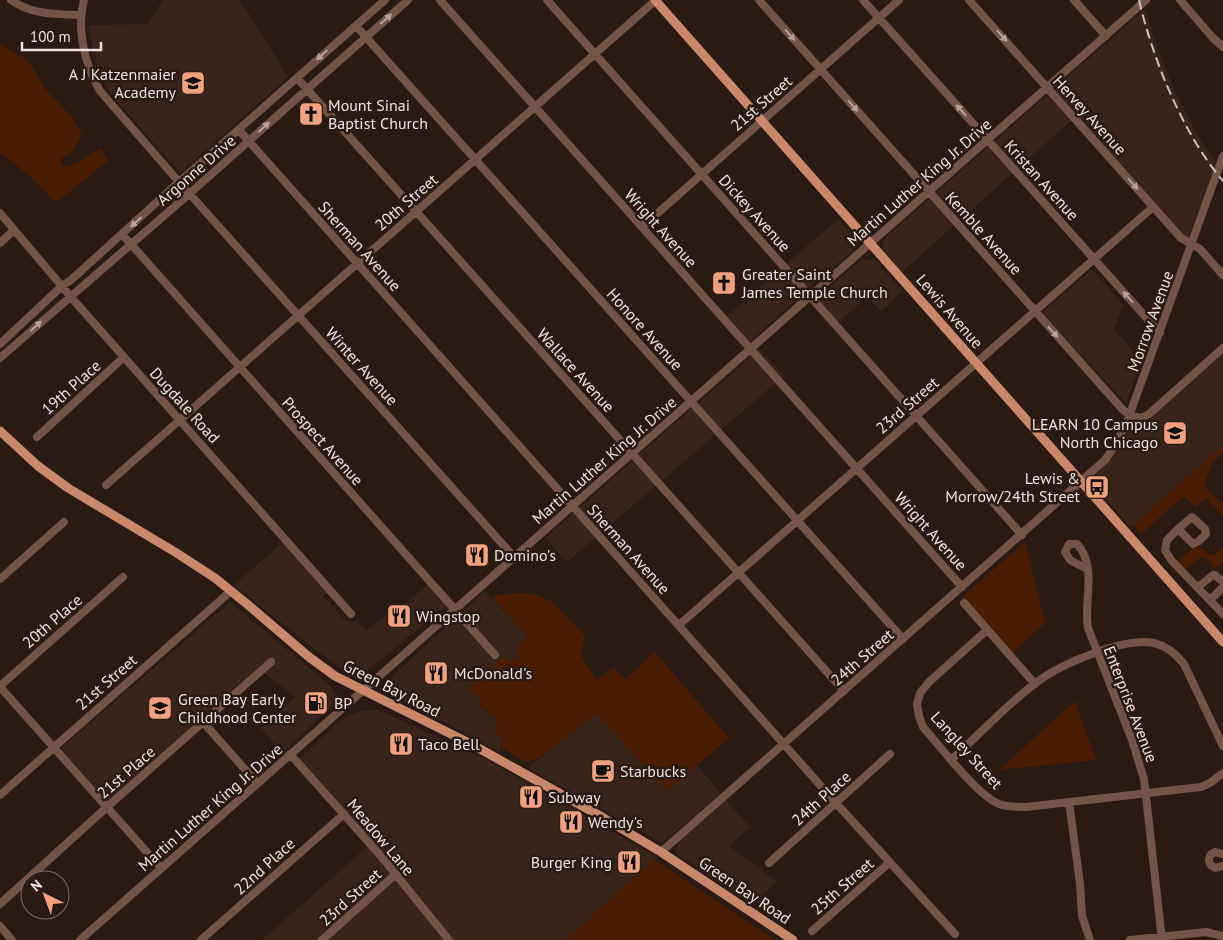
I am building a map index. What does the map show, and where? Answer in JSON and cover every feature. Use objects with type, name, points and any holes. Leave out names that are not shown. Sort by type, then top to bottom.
[{"type":"main road","name":"Lewis Avenue","points":[[655,0],[1223,642]]},
{"type":"main road","name":"Green Bay Road","points":[[0,431],[42,469],[68,488],[184,557],[231,591],[309,657],[335,676],[480,749],[661,852],[793,940]]},
{"type":"street","points":[[12,0],[18,5],[50,14],[81,15]]},
{"type":"street","name":"Winter Avenue","points":[[84,0],[81,15],[82,34],[87,59],[100,91],[189,194],[514,557]]},
{"type":"street","name":"Argonne Drive","points":[[0,344],[62,286],[385,0]]},
{"type":"street","name":"Argonne Drive","points":[[0,358],[408,0]]},
{"type":"street","name":"Wright Avenue","points":[[440,0],[962,587]]},
{"type":"street","name":"Dickey Avenue","points":[[547,0],[1022,535]]},
{"type":"street","name":"20th Street","points":[[106,485],[655,0]]},
{"type":"street","name":"Kemble Avenue","points":[[759,0],[1034,311],[1123,410],[1130,415]]},
{"type":"street","name":"Kristan Avenue","points":[[863,0],[1160,333]]},
{"type":"street","name":"21st Street","points":[[642,227],[899,0]]},
{"type":"street","name":"Hervey Avenue","points":[[970,0],[1181,238],[1200,249],[1223,275]]},
{"type":"street","name":"Martin Luther King Jr. Drive","points":[[80,940],[1146,0]]},
{"type":"street","points":[[1180,0],[1223,47]]},
{"type":"street","points":[[1077,3],[1106,36]]},
{"type":"street","name":"Honore Avenue","points":[[356,26],[903,639]]},
{"type":"street","name":"Wallace Avenue","points":[[297,78],[844,691]]},
{"type":"street","name":"Sherman Avenue","points":[[239,130],[836,803],[955,934]]},
{"type":"street","name":"Morrow Avenue","points":[[1081,482],[1105,460],[1114,447],[1130,415],[1223,156]]},
{"type":"street","name":"23rd Street","points":[[679,625],[1153,206]]},
{"type":"street","name":"Dugdale Road","points":[[0,213],[70,296],[352,614]]},
{"type":"street","points":[[0,243],[14,230]]},
{"type":"street","name":"Prospect Avenue","points":[[122,234],[495,655]]},
{"type":"street","points":[[1130,415],[1141,418],[1149,414],[1223,348]]},
{"type":"street","name":"19th Place","points":[[36,437],[124,357]]},
{"type":"street","name":"24th Street","points":[[661,852],[1081,482]]},
{"type":"street","points":[[0,579],[64,522]]},
{"type":"street","points":[[1178,529],[1167,540],[1165,545],[1167,555],[1223,614]]},
{"type":"street","name":"Enterprise Avenue","points":[[1087,569],[1089,575],[1086,620],[1141,764],[1146,792],[1162,938]]},
{"type":"street","points":[[1198,587],[1213,575],[1216,575],[1223,582]]},
{"type":"street","name":"20th Place","points":[[0,686],[123,577]]},
{"type":"street","points":[[1210,600],[1223,587]]},
{"type":"street","name":"21st Street","points":[[0,795],[231,591]]},
{"type":"street","points":[[964,603],[1035,684]]},
{"type":"street","name":"Langley Street","points":[[987,630],[929,682],[920,693],[918,704],[919,716],[923,726],[984,796],[999,804],[1026,807],[1201,786],[1210,783],[1223,773]]},
{"type":"street","points":[[952,759],[1035,684],[1055,671],[1097,652],[1142,641],[1166,647],[1184,664],[1223,746]]},
{"type":"street","name":"21st Place","points":[[0,904],[107,806],[271,662]]},
{"type":"street","points":[[0,686],[161,868]]},
{"type":"street","points":[[203,722],[257,784]]},
{"type":"street","name":"Meadow Lane","points":[[290,754],[396,874],[449,940]]},
{"type":"street","name":"24th Place","points":[[769,863],[890,754]]},
{"type":"street","points":[[1068,802],[1080,884],[1082,916],[1090,940]]},
{"type":"street","name":"22nd Place","points":[[201,940],[344,814]]},
{"type":"street","points":[[1223,854],[1216,852],[1211,854],[1209,859],[1212,867],[1218,868],[1223,866]]},
{"type":"street","name":"25th Street","points":[[812,931],[890,862]]},
{"type":"street","name":"23rd Street","points":[[322,940],[396,874]]},
{"type":"street","points":[[0,926],[12,940]]},
{"type":"street","points":[[438,940],[439,929]]},
{"type":"street","points":[[1130,940],[1206,932],[1223,936]]},
{"type":"shaded area","name":"A J Katzenmaier Academy","points":[[163,0],[238,0],[249,14],[288,77],[180,173],[107,88],[96,62],[88,25],[147,24]]},
{"type":"shaded area","points":[[1146,8],[1152,32],[1174,90],[1197,134],[1216,163],[1185,247],[1072,120],[902,272],[883,249],[883,243],[888,235]]},
{"type":"shaded area","points":[[0,44],[28,60],[46,90],[72,117],[82,135],[72,152],[60,160],[63,167],[72,165],[100,149],[108,160],[69,193],[54,202],[34,179],[0,152]]},
{"type":"shaded area","points":[[838,219],[853,236],[854,244],[851,252],[743,347],[720,322]]},
{"type":"shaded area","points":[[862,259],[874,260],[903,291],[881,312],[867,297],[833,327],[810,304]]},
{"type":"shaded area","points":[[1092,269],[1123,305],[1114,329],[1141,360],[1126,403],[1042,313]]},
{"type":"shaded area","points":[[759,349],[784,376],[567,562],[545,538]]},
{"type":"shaded area","name":"LEARN 10 Campus North Chicago","points":[[1223,351],[1223,445],[1130,527],[1096,488],[1095,476],[1118,450],[1131,426],[1140,425]]},
{"type":"shaded area","points":[[1223,445],[1223,453],[1213,462],[1204,485],[1221,503],[1223,502],[1223,516],[1206,498],[1195,507],[1184,496],[1141,534],[1133,525]]},
{"type":"shaded area","points":[[283,542],[328,592],[323,596],[344,619],[352,622],[357,621],[366,631],[398,605],[400,607],[434,580],[454,600],[363,673],[354,673],[342,669],[234,585]]},
{"type":"shaded area","points":[[1025,542],[1045,623],[1012,653],[962,597]]},
{"type":"shaded area","points":[[1199,545],[1207,554],[1216,554],[1223,547],[1223,562],[1215,569],[1206,558],[1201,557],[1184,571],[1177,563],[1195,546]]},
{"type":"shaded area","points":[[485,591],[527,636],[518,646],[518,656],[512,662],[504,658],[480,700],[479,705],[498,721],[503,740],[499,752],[399,697],[388,688],[388,684],[394,675]]},
{"type":"shaded area","points":[[531,593],[552,601],[585,636],[581,655],[596,680],[614,667],[625,680],[654,651],[729,738],[667,791],[596,713],[540,758],[527,762],[501,748],[503,740],[493,729],[498,721],[479,704],[480,699],[469,688],[504,657],[512,661],[518,656],[518,647],[527,636],[492,597],[500,594]]},
{"type":"shaded area","name":"Green Bay Early Childhood Center","points":[[230,602],[332,687],[336,695],[334,704],[282,753],[261,728],[295,697],[259,669],[107,801],[61,748]]},
{"type":"shaded area","points":[[1075,701],[1096,760],[999,770]]},
{"type":"shaded area","points":[[365,710],[377,710],[388,714],[483,758],[657,857],[566,940],[262,940],[368,846],[293,764],[346,716]]},
{"type":"shaded area","points":[[596,713],[667,791],[697,765],[721,793],[662,843],[528,768]]},
{"type":"shaded area","points":[[726,800],[750,827],[729,846],[777,881],[752,905],[676,851],[678,843]]},
{"type":"shaded area","points":[[654,859],[775,940],[566,940]]},
{"type":"railway","points":[[1139,0],[1152,47],[1171,95],[1195,141],[1223,181]]},
{"type":"place","name":"A J Katzenmaier Academy","points":[[193,83]]},
{"type":"place","name":"Mount Sinai Baptist Church","points":[[311,114]]},
{"type":"place","name":"Greater Saint James Temple Church","points":[[724,283]]},
{"type":"place","name":"LEARN 10 Campus North Chicago","points":[[1175,433]]},
{"type":"place","name":"Lewis & Morrow/24th Street","points":[[1097,487]]},
{"type":"place","name":"Domino's","points":[[477,555]]},
{"type":"place","name":"Wingstop","points":[[399,616]]},
{"type":"place","name":"McDonald's","points":[[436,673]]},
{"type":"place","name":"BP","points":[[316,703]]},
{"type":"place","name":"Green Bay Early Childhood Center","points":[[160,708]]},
{"type":"place","name":"Taco Bell","points":[[401,744]]},
{"type":"place","name":"Starbucks","points":[[603,771]]},
{"type":"place","name":"Subway","points":[[531,797]]},
{"type":"place","name":"Wendy's","points":[[571,822]]},
{"type":"place","name":"Burger King","points":[[629,862]]}]
